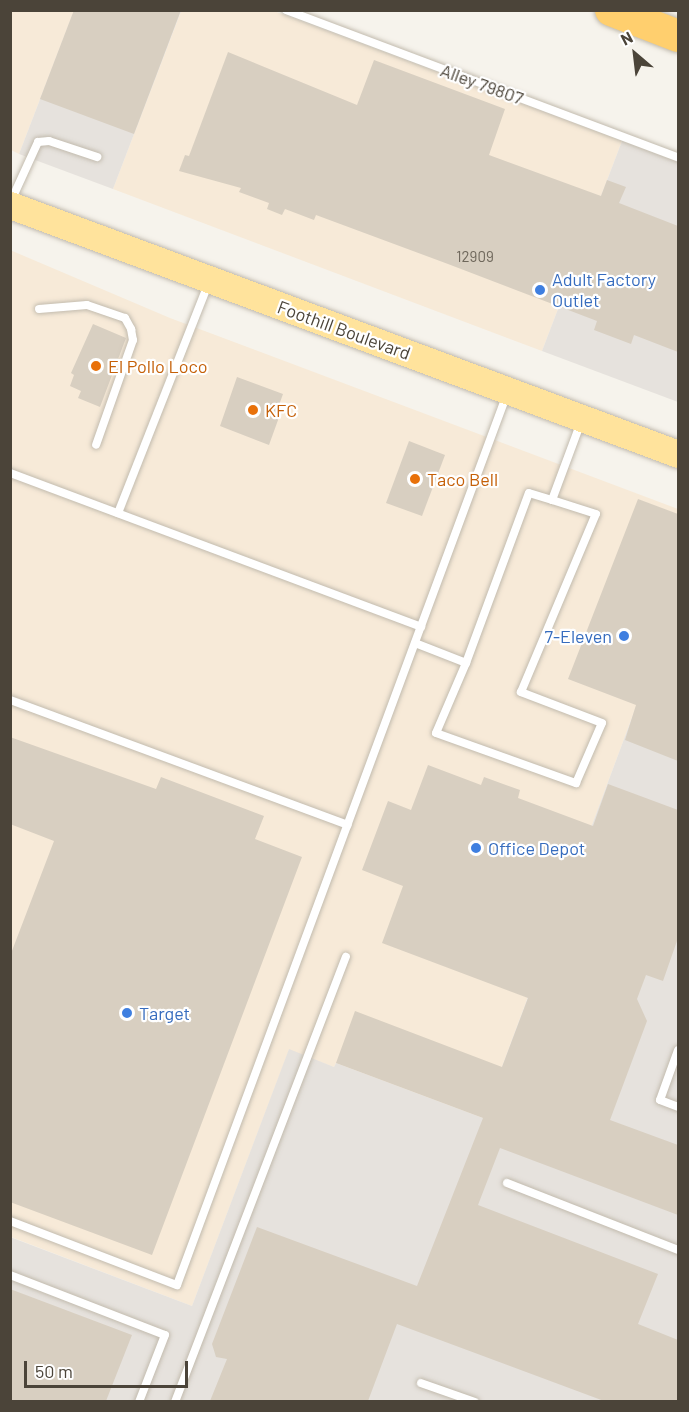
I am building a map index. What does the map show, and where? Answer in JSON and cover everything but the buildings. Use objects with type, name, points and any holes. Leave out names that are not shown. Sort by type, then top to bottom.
[{"type":"highway","points":[[610,10],[678,36]]},
{"type":"main road","name":"Foothill Boulevard","points":[[10,203],[678,454]]},
{"type":"lane","name":"Alley 79807","points":[[286,10],[678,157]]},
{"type":"lane","points":[[10,203],[38,142],[49,141],[97,157]]},
{"type":"lane","points":[[118,513],[210,279]]},
{"type":"lane","points":[[39,309],[87,305],[125,318],[131,329],[133,340],[96,445]]},
{"type":"lane","points":[[10,1221],[177,1285],[508,391]]},
{"type":"lane","points":[[552,500],[583,418]]},
{"type":"lane","points":[[10,473],[421,627]]},
{"type":"lane","points":[[529,493],[596,514],[521,693],[602,723],[576,783],[436,733],[466,663],[529,493]]},
{"type":"lane","points":[[415,643],[466,663]]},
{"type":"lane","points":[[10,700],[348,825]]},
{"type":"lane","points":[[176,1401],[346,957]]},
{"type":"lane","points":[[678,1050],[660,1100],[678,1107]]},
{"type":"lane","points":[[507,1183],[678,1250]]},
{"type":"lane","points":[[10,1275],[165,1335],[139,1401]]},
{"type":"lane","points":[[421,1383],[475,1401]]},
{"type":"shaded area","points":[[10,11],[74,11],[19,154],[11,150]]},
{"type":"shaded area","points":[[74,11],[181,11],[113,189],[19,154]]},
{"type":"shaded area","points":[[181,11],[274,11],[622,141],[542,351],[113,189]]},
{"type":"shaded area","points":[[622,141],[678,162],[678,402],[542,351]]},
{"type":"shaded area","points":[[10,250],[170,318],[678,509],[678,594],[483,1118],[336,1063],[334,1067],[289,1050],[192,1306],[11,1237]]},
{"type":"shaded area","points":[[678,594],[678,1401],[11,1401],[10,1237],[192,1306],[289,1049],[334,1067],[336,1063],[483,1118]]},
{"type":"place","name":"Adult Factory Outlet","points":[[540,290]]},
{"type":"place","name":"El Pollo Loco","points":[[96,366]]},
{"type":"place","name":"KFC","points":[[253,410]]},
{"type":"place","name":"Taco Bell","points":[[415,479]]},
{"type":"place","name":"7-Eleven","points":[[624,636]]},
{"type":"place","name":"Office Depot","points":[[476,848]]},
{"type":"place","name":"Target","points":[[127,1013]]}]
